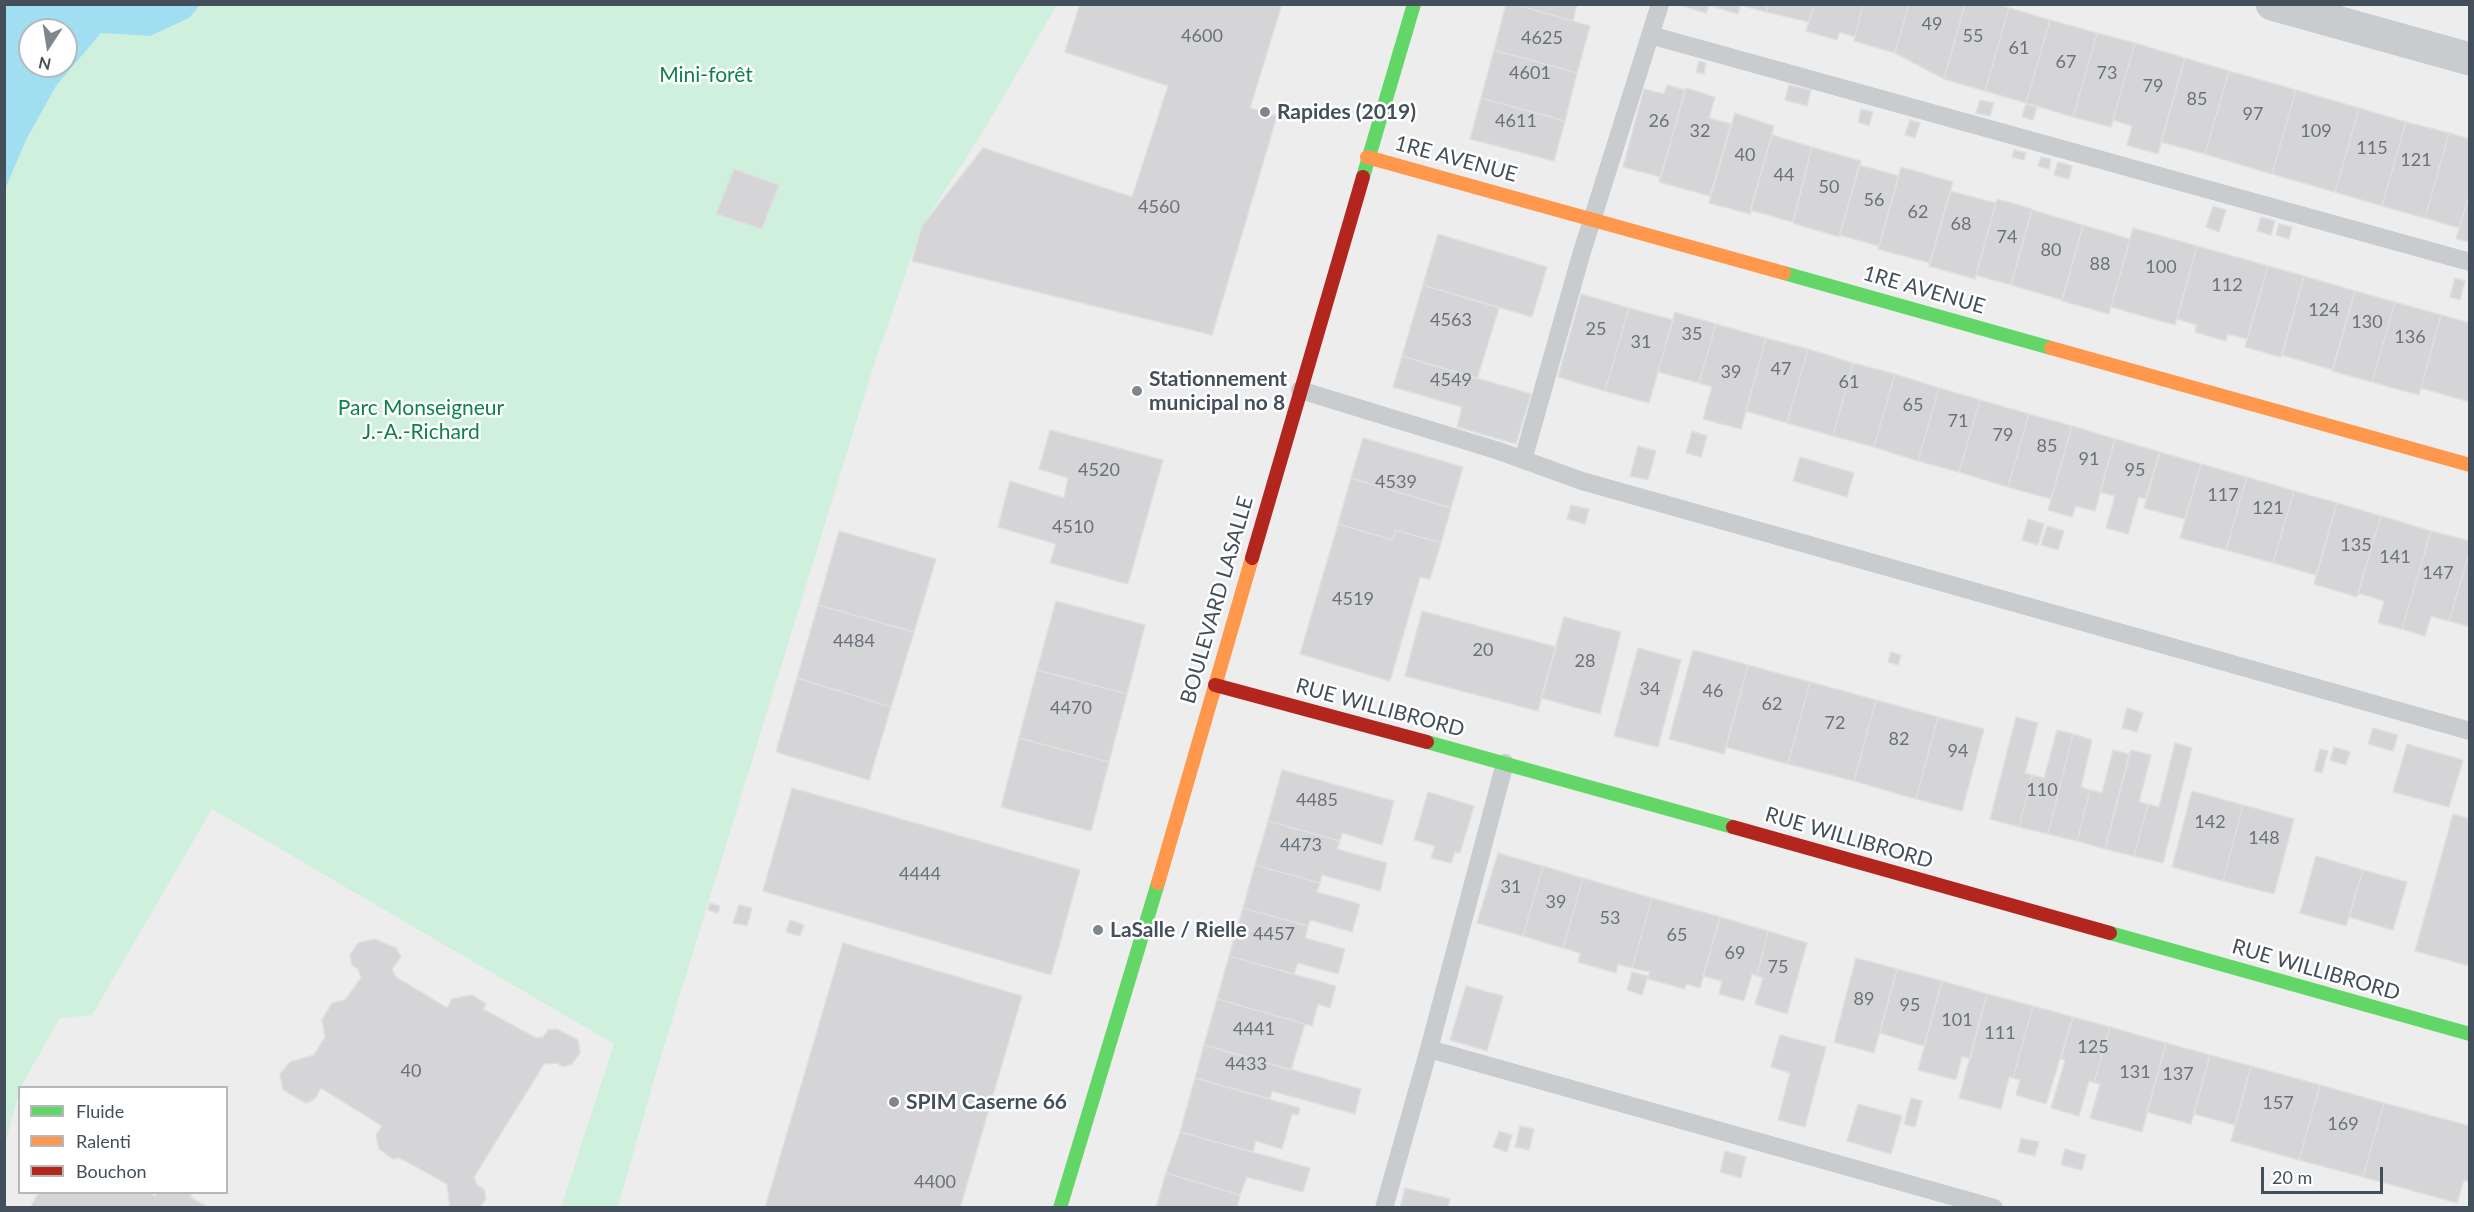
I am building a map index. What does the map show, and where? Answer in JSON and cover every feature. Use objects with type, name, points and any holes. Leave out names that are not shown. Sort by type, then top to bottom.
[{"type":"street","name":"BOULEVARD LASALLE","points":[[1060,1208],[1215,685],[1367,157],[1414,4]]},
{"type":"street","points":[[2272,4],[2469,59]]},
{"type":"street","name":"1RE AVENUE","points":[[1367,157],[2469,465]]},
{"type":"street","name":"RUE WILLIBRORD","points":[[1215,685],[1504,763],[2469,1035]]},
{"type":"lane","points":[[1523,460],[1592,219],[1660,4]]},
{"type":"lane","points":[[1650,35],[2469,262]]},
{"type":"lane","points":[[1300,390],[1523,460],[1582,481],[2469,731]]},
{"type":"lane","points":[[1384,1208],[1429,1049],[1504,763]]},
{"type":"lane","points":[[1429,1049],[1994,1208]]},
{"type":"green space","name":"Parc Monseigneur J.-A.-Richard","points":[[200,4],[1057,5],[981,135],[922,226],[873,368],[657,1069],[618,1207],[561,1207],[614,1044],[212,809],[92,1015],[60,1018],[21,1086],[18,1086],[18,1096],[5,1146],[5,189],[26,140],[56,86],[63,78],[78,78],[78,60],[101,33],[150,36],[189,18]]},
{"type":"water","points":[[5,4],[200,4],[189,18],[150,36],[101,33],[78,60],[78,18],[18,18],[18,78],[63,78],[26,140],[5,189]]},
{"type":"building","points":[[1080,4],[1282,4],[1250,108],[1277,116],[1212,335],[912,261],[922,226],[983,148],[1132,197],[1168,86],[1065,52]]},
{"type":"building","points":[[1506,4],[1514,4],[1590,26],[1577,73],[1494,50]]},
{"type":"building","points":[[1514,4],[1577,4],[1573,21]]},
{"type":"building","points":[[1676,4],[1719,4],[1718,8],[1709,5],[1706,13]]},
{"type":"building","points":[[1719,4],[1768,4],[1766,12],[1740,5],[1738,14],[1718,8]]},
{"type":"building","points":[[1768,4],[1814,4],[1809,22],[1766,12]]},
{"type":"building","points":[[1814,4],[1863,4],[1855,37],[1840,32],[1837,40],[1806,31]]},
{"type":"building","points":[[1863,4],[1909,4],[1895,53],[1854,41]]},
{"type":"building","points":[[1909,4],[1965,4],[1944,79],[1895,53]]},
{"type":"building","points":[[1965,4],[1998,4],[2009,8],[1985,91],[1944,79]]},
{"type":"building","points":[[2009,8],[2050,20],[2026,103],[1985,91]]},
{"type":"building","points":[[2050,20],[2097,33],[2073,117],[2026,103]]},
{"type":"building","points":[[2097,33],[2135,43],[2111,127],[2073,117]]},
{"type":"building","points":[[2135,43],[2185,58],[2158,154],[2127,145],[2132,126],[2113,120]]},
{"type":"building","points":[[1494,50],[1577,73],[1565,121],[1481,98]]},
{"type":"building","points":[[2185,58],[2229,71],[2205,154],[2161,142]]},
{"type":"building","points":[[1699,61],[1706,63],[1704,74],[1696,72]]},
{"type":"building","points":[[2229,71],[2296,90],[2272,174],[2205,154]]},
{"type":"building","points":[[1667,85],[1685,90],[1661,177],[1623,167],[1644,89],[1664,94]]},
{"type":"building","points":[[1789,85],[1811,90],[1807,106],[1785,100]]},
{"type":"building","points":[[1686,88],[1715,97],[1709,118],[1731,124],[1710,196],[1659,182]]},
{"type":"building","points":[[2296,90],[2359,108],[2335,192],[2272,174]]},
{"type":"building","points":[[1481,98],[1565,121],[1554,161],[1470,139]]},
{"type":"building","points":[[1980,100],[1994,103],[1990,116],[1976,113]]},
{"type":"building","points":[[2026,104],[2037,107],[2033,120],[2022,117]]},
{"type":"building","points":[[2359,108],[2406,122],[2382,206],[2335,192]]},
{"type":"building","points":[[1861,109],[1873,112],[1869,126],[1858,122]]},
{"type":"building","points":[[1735,113],[1774,126],[1750,214],[1709,203]]},
{"type":"building","points":[[1910,120],[1920,123],[1915,138],[1905,135]]},
{"type":"building","points":[[2406,122],[2449,133],[2425,218],[2382,206]]},
{"type":"building","points":[[2449,133],[2470,139],[2470,192],[2459,228],[2425,218]]},
{"type":"building","points":[[1772,135],[1812,147],[1793,222],[1750,210]]},
{"type":"building","points":[[1812,147],[1861,161],[1839,237],[1793,223]]},
{"type":"building","points":[[2014,150],[2026,153],[2024,160],[2012,157]]},
{"type":"building","points":[[2041,157],[2051,159],[2049,169],[2038,166]]},
{"type":"building","points":[[2058,162],[2072,166],[2069,179],[2054,175]]},
{"type":"building","points":[[1859,165],[1899,176],[1879,246],[1840,235]]},
{"type":"building","points":[[1901,167],[1953,182],[1930,263],[1878,249]]},
{"type":"building","points":[[734,169],[779,185],[762,229],[716,214]]},
{"type":"building","points":[[1950,191],[1996,203],[1975,279],[1929,266]]},
{"type":"building","points":[[2470,192],[2470,242],[2456,239]]},
{"type":"building","points":[[1997,199],[2032,209],[2011,285],[1976,275]]},
{"type":"building","points":[[2213,206],[2226,210],[2219,232],[2206,227]]},
{"type":"building","points":[[2032,210],[2083,225],[2062,300],[2011,285]]},
{"type":"building","points":[[2261,217],[2275,221],[2271,235],[2257,231]]},
{"type":"building","points":[[2279,224],[2292,227],[2289,239],[2276,235]]},
{"type":"building","points":[[2083,225],[2130,239],[2109,314],[2062,301]]},
{"type":"building","points":[[2133,228],[2197,246],[2175,325],[2111,307]]},
{"type":"building","points":[[1438,234],[1547,267],[1532,317],[1423,285]]},
{"type":"building","points":[[2197,246],[2268,266],[2247,339],[2228,334],[2226,341],[2195,332],[2197,325],[2177,319]]},
{"type":"building","points":[[2268,266],[2304,276],[2281,357],[2245,347]]},
{"type":"building","points":[[2304,276],[2355,291],[2333,370],[2282,355]]},
{"type":"building","points":[[2455,278],[2465,281],[2460,300],[2450,297]]},
{"type":"building","points":[[1423,285],[1499,308],[1477,379],[1402,356]]},
{"type":"building","points":[[2355,291],[2395,302],[2372,382],[2332,371]]},
{"type":"building","points":[[1581,294],[1629,308],[1605,391],[1558,377]]},
{"type":"building","points":[[2395,302],[2441,315],[2419,395],[2372,382]]},
{"type":"building","points":[[1629,308],[1673,320],[1649,403],[1605,391]]},
{"type":"building","points":[[1675,312],[1716,324],[1699,383],[1658,372]]},
{"type":"building","points":[[2441,315],[2470,323],[2470,402],[2421,388]]},
{"type":"building","points":[[1716,324],[1766,338],[1741,429],[1703,419],[1712,387],[1699,383]]},
{"type":"building","points":[[1766,338],[1808,349],[1787,423],[1746,411]]},
{"type":"building","points":[[1808,349],[1853,363],[1833,436],[1787,423]]},
{"type":"building","points":[[1402,356],[1531,394],[1516,444],[1457,427],[1462,407],[1393,387]]},
{"type":"building","points":[[1853,363],[1895,374],[1874,447],[1833,436]]},
{"type":"building","points":[[1895,374],[1939,388],[1918,461],[1874,447]]},
{"type":"building","points":[[1939,388],[1980,400],[1959,472],[1918,461]]},
{"type":"building","points":[[1980,400],[2029,414],[2008,487],[1959,472]]},
{"type":"building","points":[[2029,414],[2072,426],[2051,499],[2008,487]]},
{"type":"building","points":[[2072,426],[2115,439],[2095,511],[2076,506],[2072,517],[2048,510]]},
{"type":"building","points":[[1050,430],[1163,460],[1128,584],[1050,563],[1056,544],[998,527],[1010,481],[1064,498],[1068,478],[1039,469]]},
{"type":"building","points":[[1692,431],[1707,436],[1701,457],[1686,453]]},
{"type":"building","points":[[1363,438],[1463,467],[1451,508],[1351,478]]},
{"type":"building","points":[[2115,439],[2160,452],[2145,499],[2139,497],[2128,534],[2106,528],[2115,496],[2100,492]]},
{"type":"building","points":[[1638,446],[1656,451],[1648,480],[1630,476]]},
{"type":"building","points":[[2160,452],[2201,464],[2185,519],[2144,508]]},
{"type":"building","points":[[1800,457],[1854,473],[1847,497],[1793,481]]},
{"type":"building","points":[[2201,464],[2247,477],[2226,550],[2180,538]]},
{"type":"building","points":[[2247,477],[2294,491],[2273,563],[2226,550]]},
{"type":"building","points":[[1351,478],[1451,508],[1441,543],[1395,530],[1393,540],[1338,524]]},
{"type":"building","points":[[2294,491],[2337,503],[2316,575],[2273,563]]},
{"type":"building","points":[[2337,503],[2381,516],[2357,597],[2314,584]]},
{"type":"building","points":[[1571,505],[1589,509],[1585,524],[1567,519]]},
{"type":"building","points":[[2381,516],[2431,531],[2402,629],[2378,623],[2384,601],[2358,593]]},
{"type":"building","points":[[2028,519],[2044,524],[2038,545],[2022,540]]},
{"type":"building","points":[[1338,524],[1393,540],[1395,530],[1441,543],[1430,579],[1420,577],[1390,681],[1300,654]]},
{"type":"building","points":[[2047,526],[2064,531],[2058,550],[2041,545]]},
{"type":"building","points":[[839,531],[936,559],[914,632],[818,605]]},
{"type":"building","points":[[2431,531],[2470,541],[2470,550],[2449,621],[2431,616],[2425,636],[2402,629]]},
{"type":"building","points":[[2470,550],[2470,627],[2449,621]]},
{"type":"building","points":[[1056,601],[1145,625],[1127,694],[1037,670]]},
{"type":"building","points":[[818,605],[914,632],[891,707],[797,678]]},
{"type":"building","points":[[1422,611],[1556,647],[1538,711],[1405,676]]},
{"type":"building","points":[[1564,617],[1621,632],[1600,714],[1541,698]]},
{"type":"building","points":[[1638,648],[1681,660],[1658,747],[1614,736]]},
{"type":"building","points":[[1693,650],[1748,665],[1724,754],[1669,739]]},
{"type":"building","points":[[1891,652],[1901,655],[1898,665],[1888,662]]},
{"type":"building","points":[[1748,665],[1810,682],[1788,764],[1726,747]]},
{"type":"building","points":[[1037,670],[1127,694],[1109,762],[1019,738]]},
{"type":"building","points":[[797,678],[891,707],[869,780],[776,752]]},
{"type":"building","points":[[1810,682],[1876,700],[1854,781],[1788,764]]},
{"type":"building","points":[[1876,700],[1938,717],[1916,799],[1854,781]]},
{"type":"building","points":[[2127,708],[2143,713],[2137,732],[2122,728]]},
{"type":"building","points":[[1938,717],[1984,729],[1962,811],[1916,799]]},
{"type":"building","points":[[2016,717],[2038,723],[2025,773],[2032,775],[2019,827],[1990,819]]},
{"type":"building","points":[[2373,728],[2398,735],[2393,751],[2368,744]]},
{"type":"building","points":[[2057,730],[2073,734],[2048,834],[2019,827],[2032,775],[2044,778]]},
{"type":"building","points":[[2073,734],[2092,740],[2081,787],[2090,790],[2077,841],[2048,834]]},
{"type":"building","points":[[1019,738],[1109,762],[1091,831],[1001,807]]},
{"type":"building","points":[[2175,743],[2192,748],[2163,863],[2134,856],[2148,804],[2159,807]]},
{"type":"building","points":[[2407,744],[2463,760],[2449,807],[2393,792]]},
{"type":"building","points":[[2334,747],[2350,752],[2346,765],[2330,760]]},
{"type":"building","points":[[2320,749],[2328,751],[2322,773],[2314,771]]},
{"type":"building","points":[[2113,750],[2129,754],[2105,849],[2077,841],[2090,790],[2102,793]]},
{"type":"building","points":[[2131,750],[2151,755],[2139,802],[2148,804],[2134,856],[2105,849]]},
{"type":"building","points":[[1282,770],[1394,801],[1382,845],[1342,833],[1340,841],[1268,821]]},
{"type":"building","points":[[792,788],[1080,870],[1051,975],[763,891]]},
{"type":"building","points":[[2192,791],[2243,805],[2223,881],[2172,867]]},
{"type":"building","points":[[1428,792],[1474,806],[1460,853],[1455,852],[1451,863],[1431,858],[1435,846],[1414,840]]},
{"type":"building","points":[[2243,805],[2294,819],[2274,894],[2223,881]]},
{"type":"building","points":[[2453,814],[2470,819],[2470,966],[2415,951]]},
{"type":"building","points":[[1268,821],[1340,841],[1337,849],[1387,863],[1380,891],[1322,875],[1320,883],[1255,865]]},
{"type":"building","points":[[1498,853],[1543,866],[1523,936],[1477,923]]},
{"type":"building","points":[[2316,856],[2363,870],[2346,926],[2300,913]]},
{"type":"building","points":[[1255,865],[1320,883],[1317,892],[1360,904],[1352,932],[1310,920],[1308,926],[1243,908]]},
{"type":"building","points":[[1543,866],[1583,878],[1563,948],[1523,936]]},
{"type":"building","points":[[2363,870],[2407,882],[2393,930],[2349,917]]},
{"type":"building","points":[[1583,878],[1652,898],[1632,968],[1618,964],[1616,973],[1578,962],[1580,953],[1563,948]]},
{"type":"building","points":[[1652,898],[1720,917],[1700,988],[1686,984],[1685,989],[1648,979],[1650,972],[1632,968]]},
{"type":"building","points":[[710,903],[720,906],[718,913],[708,910]]},
{"type":"building","points":[[739,905],[752,908],[747,926],[733,923]]},
{"type":"building","points":[[1243,908],[1308,926],[1305,938],[1345,949],[1338,974],[1298,963],[1294,974],[1229,956]]},
{"type":"building","points":[[1720,917],[1768,931],[1757,976],[1752,974],[1744,1001],[1719,994],[1722,981],[1703,976]]},
{"type":"building","points":[[790,920],[804,925],[800,936],[786,932]]},
{"type":"building","points":[[1768,931],[1807,943],[1787,1014],[1755,1004],[1763,978],[1757,976]]},
{"type":"building","points":[[375,939],[396,948],[401,957],[392,969],[396,977],[447,1008],[452,999],[472,995],[486,1004],[483,1009],[536,1038],[543,1037],[548,1030],[557,1029],[578,1040],[580,1053],[572,1064],[563,1067],[557,1063],[544,1064],[474,1177],[477,1185],[484,1189],[486,1199],[480,1208],[450,1208],[447,1184],[400,1158],[393,1159],[379,1149],[376,1135],[382,1126],[321,1088],[315,1099],[306,1103],[283,1090],[280,1074],[290,1062],[314,1055],[325,1037],[322,1020],[332,1003],[345,1000],[361,978],[358,969],[352,965],[350,955],[358,943]]},
{"type":"building","name":"SPIM Caserne 66","points":[[843,943],[1022,996],[960,1208],[765,1208]]},
{"type":"building","points":[[1229,956],[1336,986],[1330,1008],[1318,1004],[1312,1026],[1217,999]]},
{"type":"building","points":[[1856,958],[1897,969],[1874,1053],[1834,1042]]},
{"type":"building","points":[[1897,969],[1942,981],[1924,1046],[1880,1033]]},
{"type":"building","points":[[1632,972],[1648,976],[1642,995],[1627,990]]},
{"type":"building","points":[[1942,981],[1987,994],[1970,1059],[1962,1056],[1956,1080],[1918,1070]]},
{"type":"building","points":[[1466,986],[1503,996],[1487,1051],[1450,1040]]},
{"type":"building","points":[[1987,994],[2033,1006],[2013,1078],[2009,1077],[2001,1109],[1959,1098]]},
{"type":"building","points":[[1217,999],[1305,1024],[1291,1070],[1204,1045]]},
{"type":"building","points":[[2033,1006],[2073,1017],[2046,1104],[2016,1095],[2020,1080],[2013,1078]]},
{"type":"building","points":[[2073,1017],[2110,1027],[2094,1083],[2089,1081],[2079,1116],[2051,1108],[2065,1060],[2061,1059]]},
{"type":"building","points":[[2110,1027],[2166,1043],[2142,1132],[2090,1118],[2100,1084],[2094,1083]]},
{"type":"building","points":[[1780,1035],[1826,1047],[1805,1127],[1778,1120],[1790,1073],[1771,1067]]},
{"type":"building","points":[[2166,1043],[2210,1055],[2191,1124],[2147,1112]]},
{"type":"building","points":[[1204,1045],[1361,1089],[1355,1114],[1272,1091],[1270,1099],[1195,1078]]},
{"type":"building","points":[[2210,1055],[2251,1066],[2235,1125],[2194,1114]]},
{"type":"building","points":[[2251,1066],[2320,1085],[2299,1160],[2231,1141]]},
{"type":"building","points":[[1195,1078],[1300,1108],[1298,1115],[1292,1114],[1282,1149],[1256,1141],[1253,1152],[1180,1132]]},
{"type":"building","points":[[2320,1085],[2384,1103],[2363,1177],[2299,1160]]},
{"type":"building","points":[[1911,1098],[1922,1101],[1915,1127],[1904,1124]]},
{"type":"building","points":[[2384,1103],[2470,1126],[2470,1179],[2469,1182],[2464,1180],[2457,1203],[2363,1177]]},
{"type":"building","points":[[1858,1104],[1902,1116],[1891,1154],[1847,1141]]},
{"type":"building","points":[[1520,1126],[1534,1129],[1529,1150],[1515,1147]]},
{"type":"building","points":[[1499,1131],[1512,1135],[1507,1152],[1493,1147]]},
{"type":"building","points":[[1180,1132],[1310,1168],[1303,1192],[1247,1177],[1240,1195],[1166,1173]]},
{"type":"building","points":[[2021,1138],[2039,1142],[2035,1156],[2018,1152]]},
{"type":"building","points":[[2065,1149],[2086,1155],[2082,1170],[2061,1165]]},
{"type":"building","points":[[1725,1151],[1746,1157],[1741,1178],[1720,1172]]},
{"type":"building","points":[[1166,1173],[1240,1195],[1237,1208],[1156,1208]]},
{"type":"building","points":[[1405,1188],[1450,1199],[1448,1208],[1400,1208]]},
{"type":"building","points":[[38,1194],[152,1194],[155,1196],[156,1194],[192,1194],[190,1197],[209,1208],[30,1208]]},
{"type":"traffic: fast","points":[[1363,177],[1414,4]]},
{"type":"traffic: fast","points":[[1784,273],[2051,348]]},
{"type":"traffic: fast","points":[[1427,742],[1733,827]]},
{"type":"traffic: fast","points":[[1060,1208],[1158,883]]},
{"type":"traffic: fast","points":[[2110,933],[2470,1034]]},
{"type":"traffic: slow","points":[[1367,157],[1784,273]]},
{"type":"traffic: slow","points":[[2051,348],[2470,465]]},
{"type":"traffic: slow","points":[[1158,883],[1252,558]]},
{"type":"traffic: jam","points":[[1252,558],[1363,177]]},
{"type":"traffic: jam","points":[[1215,685],[1427,742]]},
{"type":"traffic: jam","points":[[1733,827],[2110,933]]},
{"type":"place","name":"Rapides (2019)","points":[[1265,112]]},
{"type":"place","name":"Stationnement municipal no 8","points":[[1137,391]]},
{"type":"place","name":"LaSalle / Rielle","points":[[1098,930]]},
{"type":"place","name":"SPIM Caserne 66","points":[[894,1102]]},
{"type":"park label","name":"Mini-forêt","points":[[706,75]]}]
